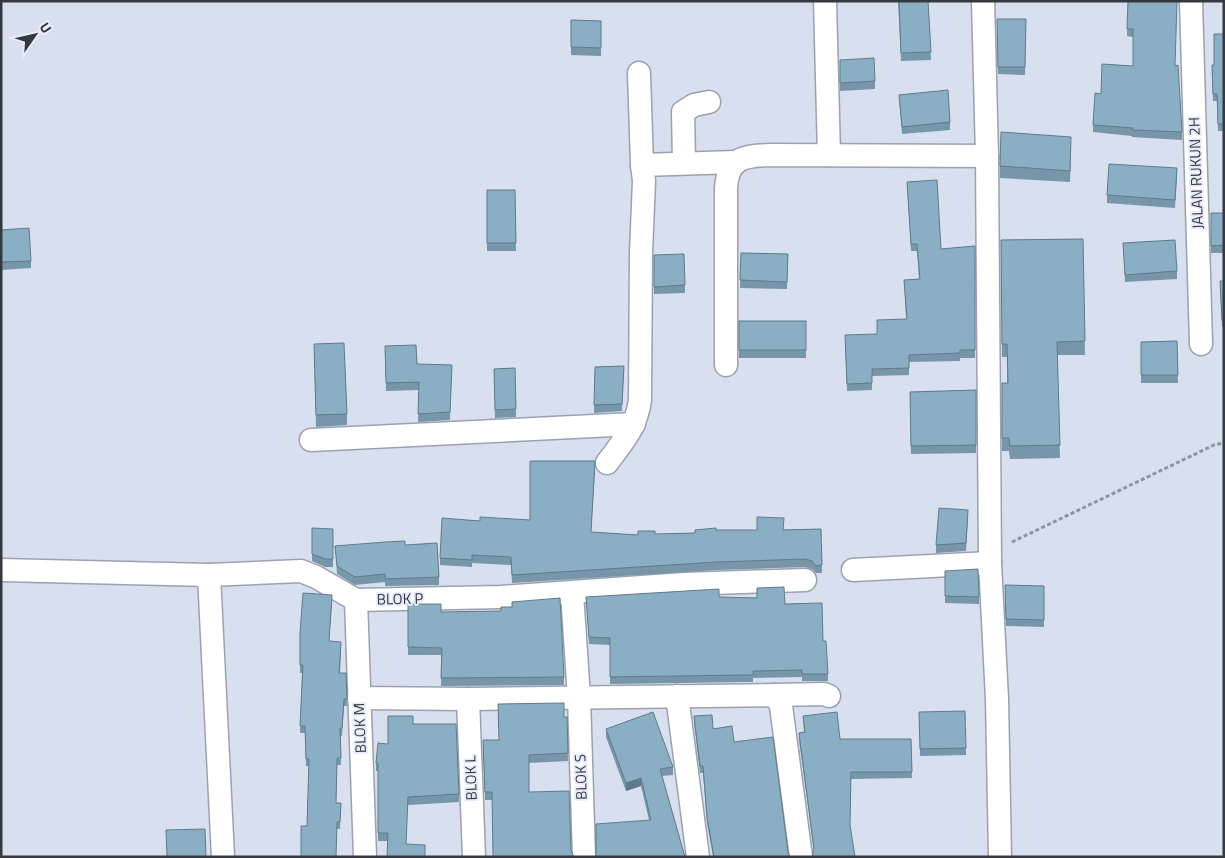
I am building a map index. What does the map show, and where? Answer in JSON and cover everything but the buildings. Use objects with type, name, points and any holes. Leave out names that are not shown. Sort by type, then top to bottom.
[{"type":"street","points":[[825,1],[829,155]]},
{"type":"street","points":[[983,1],[987,156],[990,557],[997,699],[1000,857]]},
{"type":"street","name":"JALAN RUKUN 2H","points":[[1191,1],[1201,344]]},
{"type":"street","points":[[607,463],[634,424],[640,400],[641,252],[644,181],[639,73]]},
{"type":"street","points":[[684,162],[682,112],[694,105],[708,102]]},
{"type":"street","points":[[726,365],[726,188],[730,167],[736,162],[743,157],[752,156],[987,156]]},
{"type":"street","points":[[642,165],[684,162],[736,162]]},
{"type":"street","points":[[311,440],[634,424]]},
{"type":"street","points":[[852,570],[990,557]]},
{"type":"street","name":"BLOK P","points":[[1,570],[209,575],[301,571],[316,577],[356,600],[500,597],[684,584],[805,580]]},
{"type":"street","points":[[209,575],[222,848]]},
{"type":"street","name":"BLOK S","points":[[572,593],[579,697],[584,857]]},
{"type":"street","name":"BLOK M","points":[[356,600],[365,857]]},
{"type":"street","points":[[359,698],[468,699],[824,694],[829,696]]},
{"type":"street","points":[[775,695],[781,706],[801,857]]},
{"type":"street","points":[[677,696],[698,857]]},
{"type":"street","name":"BLOK L","points":[[468,699],[474,857]]},
{"type":"path","points":[[990,557],[1214,444],[1224,442]]}]
